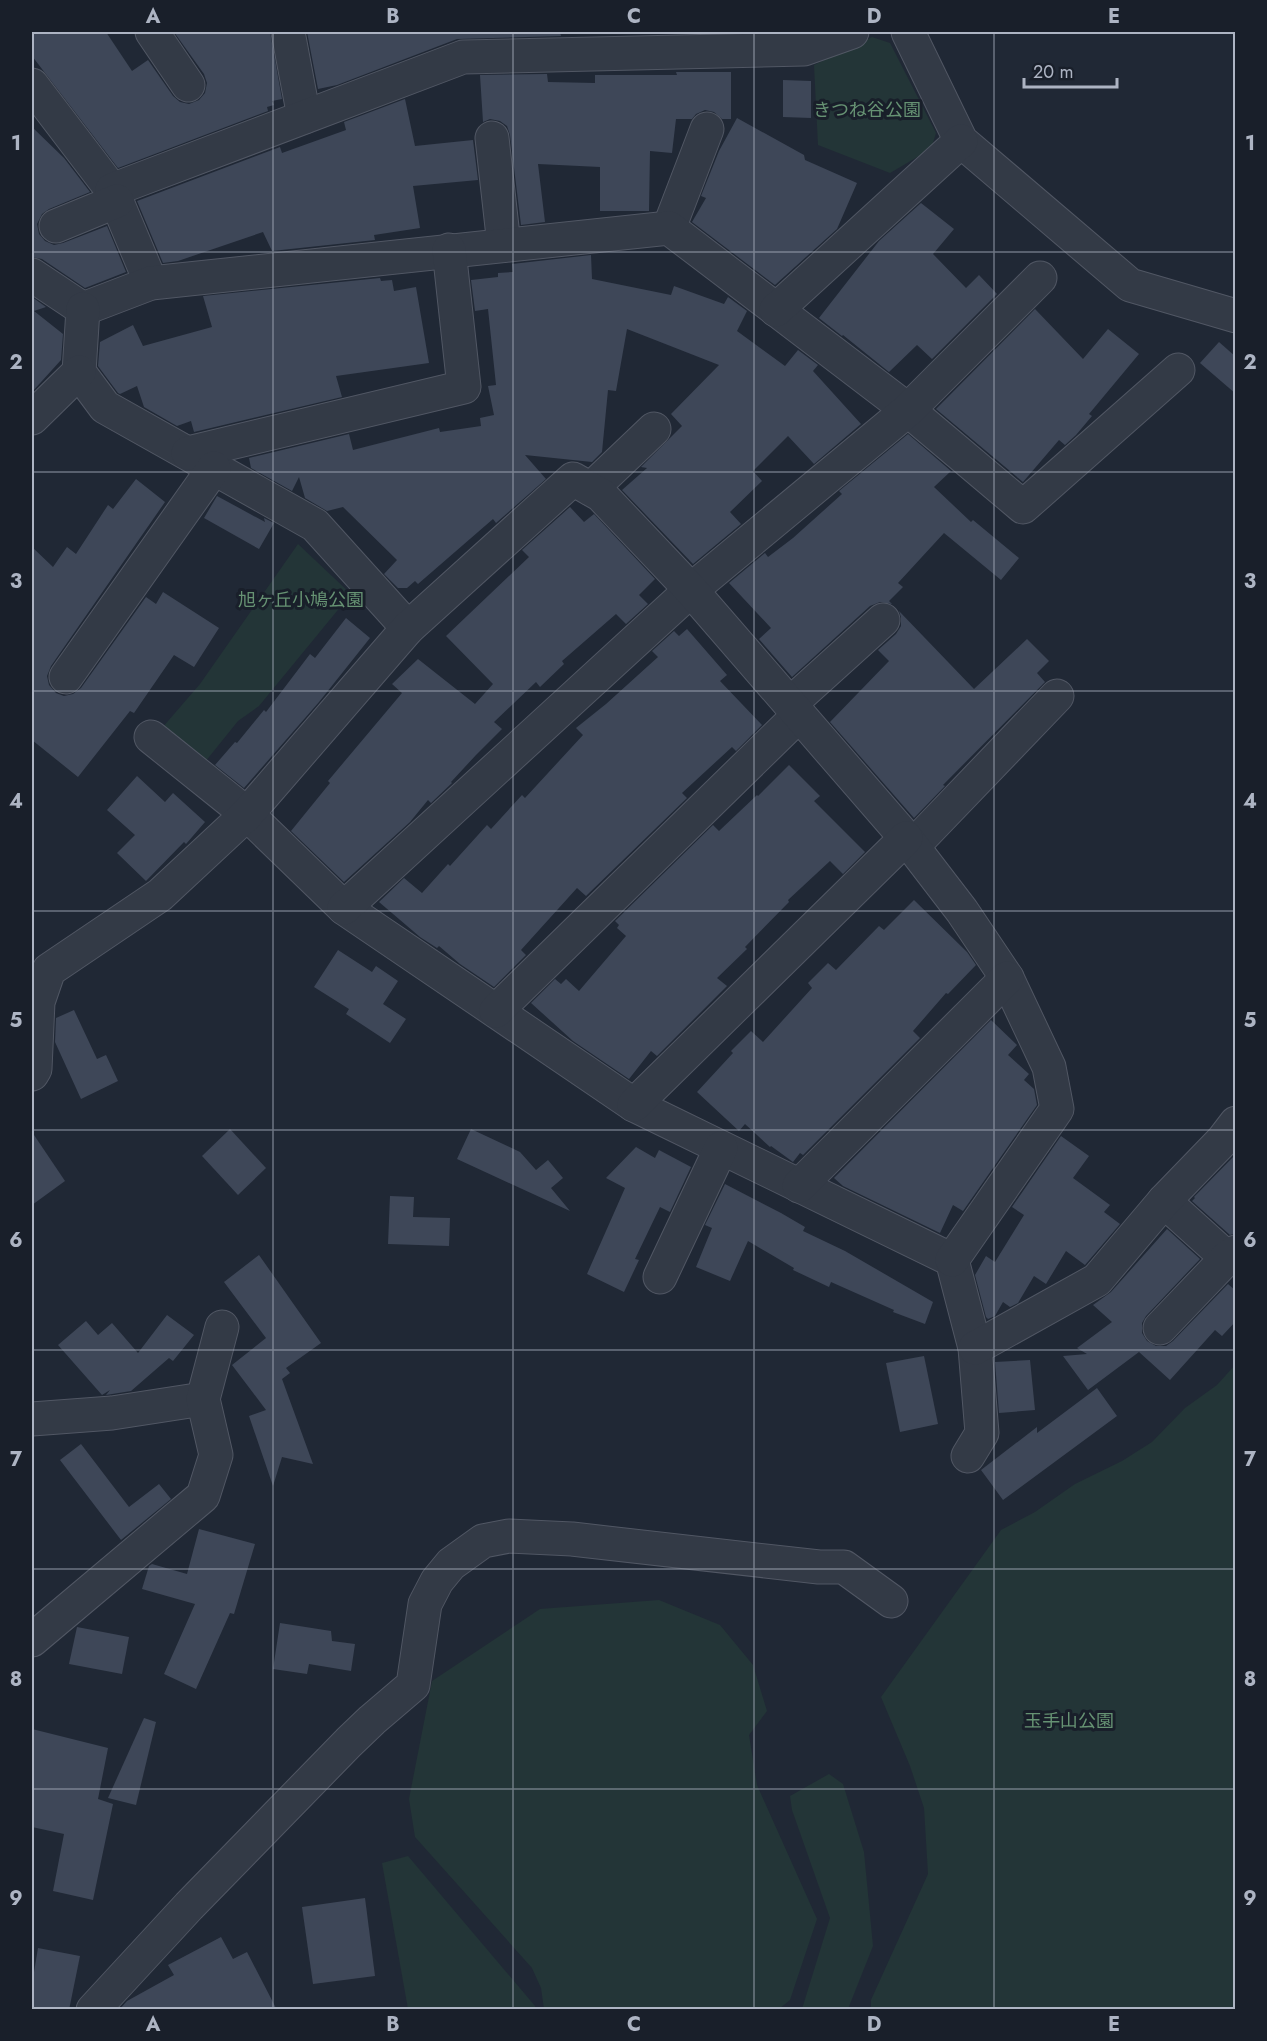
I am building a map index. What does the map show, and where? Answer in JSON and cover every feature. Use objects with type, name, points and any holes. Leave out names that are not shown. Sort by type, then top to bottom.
[{"type":"street","points":[[152,32],[188,85]]},
{"type":"street","points":[[288,32],[304,117]]},
{"type":"street","points":[[56,226],[114,195],[304,117],[460,44],[737,41],[804,49],[852,32]]},
{"type":"street","points":[[908,32],[961,141],[1130,285],[1236,316]]},
{"type":"street","points":[[32,85],[114,195],[151,283]]},
{"type":"street","points":[[669,228],[707,129]]},
{"type":"street","points":[[492,138],[504,245]]},
{"type":"street","points":[[776,310],[961,141]]},
{"type":"street","points":[[83,309],[151,283],[669,228],[908,410],[1023,507],[1178,370]]},
{"type":"street","points":[[66,677],[201,461],[464,387],[449,250]]},
{"type":"street","points":[[32,274],[83,309]]},
{"type":"street","points":[[344,908],[691,590],[908,410],[1040,278]]},
{"type":"street","points":[[83,309],[79,372],[105,408],[315,525],[408,628]]},
{"type":"street","points":[[32,418],[79,372]]},
{"type":"street","points":[[591,489],[654,429]]},
{"type":"street","points":[[32,1074],[35,1069],[40,963],[160,895],[247,814],[408,628],[573,479],[601,495],[691,590],[909,842],[962,911],[1007,978],[1049,1068],[1057,1109],[952,1260],[975,1348],[982,1433],[968,1456]]},
{"type":"street","points":[[496,1011],[883,620]]},
{"type":"street","points":[[634,1105],[909,842],[1056,696]]},
{"type":"street","points":[[151,738],[247,814],[344,908],[634,1105],[952,1260]]},
{"type":"street","points":[[799,1186],[1007,978]]},
{"type":"street","points":[[975,1348],[1097,1280],[1164,1201],[1223,1140],[1236,1123]]},
{"type":"street","points":[[660,1277],[721,1148]]},
{"type":"street","points":[[1160,1328],[1231,1255],[1164,1201]]},
{"type":"street","points":[[32,1640],[203,1496],[216,1455],[203,1399],[222,1327]]},
{"type":"street","points":[[32,1419],[112,1413],[203,1399]]},
{"type":"street","points":[[93,2010],[189,1906],[349,1742],[413,1685],[425,1604],[437,1581],[451,1564],[483,1541],[509,1536],[572,1539],[844,1567],[891,1600]]},
{"type":"green space","name":"きつね谷公園","points":[[872,37],[890,43],[936,133],[931,149],[890,173],[818,145],[814,65]]},
{"type":"green space","name":"旭ヶ丘小鳩公園","points":[[298,544],[351,594],[259,706],[238,721],[205,762],[162,728],[200,684]]},
{"type":"green space","name":"玉手山公園","points":[[1235,1365],[1235,2009],[871,2009],[871,2000],[928,1874],[924,1808],[910,1766],[881,1697],[1001,1530],[1035,1512],[1075,1484],[1122,1461],[1152,1442],[1185,1408],[1217,1385]]},
{"type":"green space","points":[[659,1600],[720,1625],[753,1665],[767,1711],[749,1735],[757,1785],[817,1919],[790,2000],[779,2009],[544,2009],[541,1988],[532,1968],[415,1837],[409,1799],[432,1681],[540,1609]]},
{"type":"green space","points":[[829,1774],[843,1784],[864,1852],[873,1946],[848,2009],[802,2009],[830,1918],[792,1810],[790,1796]]},
{"type":"green space","points":[[408,1856],[536,2009],[408,2009],[382,1863]]},
{"type":"building","points":[[32,32],[106,32],[132,71],[148,60],[173,96],[180,102],[189,104],[199,100],[205,93],[207,83],[204,74],[174,32],[270,32],[282,99],[272,101],[274,105],[267,107],[268,111],[118,168],[32,56]]},
{"type":"building","points":[[307,32],[560,32],[561,36],[457,39],[337,85],[318,89]]},
{"type":"building","points":[[676,72],[731,72],[731,119],[722,119],[714,112],[705,110],[696,114],[692,119],[676,119],[672,153],[650,151],[649,211],[600,211],[600,167],[538,164],[545,222],[521,225],[510,135],[507,126],[500,121],[490,119],[483,122],[480,75],[547,74],[548,82],[595,83],[595,75],[677,75]]},
{"type":"building","points":[[783,80],[811,81],[811,118],[783,117]]},
{"type":"building","points":[[405,99],[415,146],[473,140],[478,180],[413,186],[420,228],[374,235],[375,240],[272,251],[263,232],[178,261],[163,263],[137,201],[280,147],[282,153],[346,130],[344,122]]},
{"type":"building","points":[[737,118],[804,155],[805,160],[857,183],[837,229],[775,285],[692,222],[706,198],[701,196],[719,151]]},
{"type":"building","points":[[32,127],[64,158],[90,192],[42,214],[37,224],[39,234],[45,241],[54,245],[107,226],[126,272],[85,288],[42,259],[32,257]]},
{"type":"building","points":[[921,203],[954,229],[933,254],[966,288],[979,275],[997,294],[932,359],[917,345],[889,372],[819,318],[879,241]]},
{"type":"building","points":[[591,255],[592,279],[671,295],[674,286],[724,304],[728,297],[747,311],[737,331],[785,366],[798,350],[818,365],[813,371],[861,424],[814,464],[788,436],[753,471],[762,481],[730,512],[741,524],[693,564],[622,490],[647,468],[641,467],[682,426],[671,414],[719,365],[627,329],[616,391],[608,390],[602,452],[592,462],[525,455],[546,479],[496,523],[493,519],[418,584],[415,581],[407,588],[398,588],[384,574],[397,560],[343,507],[327,511],[305,498],[299,477],[292,491],[251,468],[249,458],[349,434],[353,450],[439,428],[440,432],[481,426],[480,418],[494,415],[488,386],[496,385],[488,309],[475,311],[471,280],[498,277],[498,273],[513,272],[512,264]]},
{"type":"building","points":[[380,278],[381,281],[392,280],[394,291],[416,287],[429,363],[336,376],[342,397],[194,432],[191,421],[177,426],[144,407],[137,386],[118,393],[98,366],[100,342],[133,325],[143,346],[212,327],[203,296]]},
{"type":"building","points":[[32,297],[46,307],[34,311],[63,334],[61,360],[32,392]]},
{"type":"building","points":[[1035,309],[1083,359],[1108,329],[1139,354],[1089,414],[1092,416],[1076,435],[1065,445],[1059,440],[1023,482],[936,409]]},
{"type":"building","points":[[1219,342],[1236,357],[1236,394],[1200,363]]},
{"type":"building","points":[[908,434],[951,471],[934,487],[971,522],[973,520],[1019,558],[1001,580],[944,533],[898,583],[903,587],[889,601],[892,604],[880,602],[870,606],[792,677],[759,639],[771,628],[729,583],[765,553],[768,557],[793,538],[842,494],[839,491]]},
{"type":"building","points":[[136,479],[165,502],[51,666],[47,676],[49,685],[56,693],[64,696],[73,694],[81,688],[146,597],[156,604],[163,592],[219,628],[194,667],[174,655],[134,713],[130,711],[78,777],[32,740],[32,547],[53,567],[67,547],[76,554],[108,505],[113,509]]},
{"type":"building","points":[[217,496],[265,522],[264,518],[274,523],[259,549],[204,518]]},
{"type":"building","points":[[570,507],[584,522],[594,514],[655,579],[639,595],[648,604],[626,624],[616,614],[562,661],[564,664],[540,687],[536,682],[494,722],[502,729],[452,783],[431,803],[428,800],[410,822],[344,882],[291,831],[330,783],[328,781],[402,693],[392,684],[418,659],[475,704],[493,684],[446,636],[529,557],[522,550]]},
{"type":"building","points":[[899,611],[974,689],[1027,639],[1049,661],[1037,673],[1045,682],[943,785],[945,786],[914,818],[830,722],[889,661],[878,650],[896,634],[901,626]]},
{"type":"building","points":[[346,618],[370,638],[319,702],[244,788],[215,765],[264,710],[266,712],[310,654],[315,658]]},
{"type":"building","points":[[687,629],[727,675],[720,681],[762,725],[736,751],[732,747],[682,793],[687,798],[586,896],[577,888],[521,950],[526,955],[494,987],[460,964],[439,946],[437,948],[420,937],[379,902],[404,878],[422,893],[487,825],[491,829],[522,795],[525,798],[583,735],[576,728],[658,657],[652,651],[674,631],[679,636]]},
{"type":"building","points":[[789,765],[820,796],[814,801],[865,852],[843,874],[830,861],[788,900],[789,902],[745,947],[747,949],[717,978],[727,986],[657,1056],[651,1051],[629,1079],[573,1041],[531,1003],[555,979],[561,984],[566,979],[579,991],[626,936],[617,928],[619,925],[615,921],[713,825],[719,831]]},
{"type":"building","points":[[137,776],[165,802],[173,793],[205,822],[186,844],[184,842],[146,881],[117,853],[135,835],[107,810]]},
{"type":"building","points":[[914,900],[967,952],[976,965],[948,994],[946,993],[913,1031],[920,1038],[803,1155],[800,1153],[793,1162],[770,1147],[745,1124],[739,1131],[697,1092],[751,1031],[763,1042],[812,988],[808,983],[828,963],[836,970],[879,926],[884,930]]},
{"type":"building","points":[[338,950],[372,972],[376,966],[398,981],[383,1004],[406,1019],[390,1043],[346,1014],[349,1009],[314,987]]},
{"type":"building","points":[[74,1010],[97,1059],[106,1055],[118,1081],[81,1099],[55,1042],[56,1018]]},
{"type":"building","points":[[991,1020],[1017,1045],[1008,1055],[1029,1074],[1024,1080],[1034,1089],[1037,1105],[963,1211],[953,1205],[940,1233],[843,1186],[834,1178]]},
{"type":"building","points":[[230,1129],[266,1168],[238,1195],[202,1156]]},
{"type":"building","points":[[471,1129],[520,1152],[536,1170],[548,1160],[563,1178],[551,1188],[570,1211],[457,1159]]},
{"type":"building","points":[[34,1135],[65,1181],[32,1205],[32,1165]]},
{"type":"building","points":[[1061,1136],[1089,1156],[1073,1178],[1110,1205],[1104,1212],[1120,1224],[1085,1265],[1066,1251],[1046,1284],[1034,1276],[1018,1303],[1010,1307],[1003,1302],[995,1316],[988,1319],[975,1275],[986,1256],[995,1262],[1024,1215],[1012,1207]]},
{"type":"building","points":[[636,1147],[655,1158],[659,1150],[691,1167],[670,1212],[660,1207],[635,1259],[639,1260],[624,1292],[587,1274],[625,1188],[606,1178]]},
{"type":"building","points":[[1236,1154],[1236,1233],[1230,1235],[1192,1201]]},
{"type":"building","points":[[725,1184],[781,1213],[805,1227],[803,1231],[845,1251],[933,1302],[925,1324],[893,1312],[894,1310],[831,1282],[829,1287],[793,1270],[794,1268],[748,1241],[730,1281],[696,1267],[712,1228],[705,1225]]},
{"type":"building","points":[[390,1196],[414,1197],[413,1217],[450,1218],[449,1246],[388,1244]]},
{"type":"building","points":[[1167,1229],[1200,1259],[1146,1316],[1142,1323],[1142,1333],[1147,1341],[1156,1346],[1166,1346],[1228,1284],[1236,1291],[1236,1321],[1222,1336],[1215,1330],[1170,1380],[1139,1352],[1088,1390],[1063,1356],[1087,1354],[1077,1348],[1112,1322],[1093,1305],[1111,1292]]},
{"type":"building","points":[[259,1255],[321,1343],[286,1368],[290,1373],[282,1379],[313,1464],[282,1457],[273,1486],[249,1416],[266,1410],[232,1365],[266,1338],[224,1282]]},
{"type":"building","points":[[167,1315],[194,1335],[173,1361],[169,1358],[131,1391],[106,1395],[110,1390],[102,1395],[58,1345],[86,1321],[98,1335],[112,1323],[138,1353]]},
{"type":"building","points":[[924,1356],[938,1424],[900,1432],[886,1363]]},
{"type":"building","points":[[1030,1360],[1035,1410],[999,1413],[995,1362]]},
{"type":"building","points":[[1097,1388],[1117,1416],[1003,1500],[981,1470],[1037,1427],[1037,1433]]},
{"type":"building","points":[[81,1444],[129,1507],[159,1484],[171,1499],[121,1540],[60,1460]]},
{"type":"building","points":[[199,1529],[255,1544],[234,1614],[230,1613],[196,1689],[164,1674],[195,1604],[142,1589],[149,1566],[152,1564],[187,1574]]},
{"type":"building","points":[[280,1623],[331,1631],[332,1641],[355,1644],[351,1671],[309,1664],[307,1674],[273,1669]]},
{"type":"building","points":[[77,1627],[129,1637],[122,1674],[69,1664]]},
{"type":"building","points":[[144,1718],[156,1722],[136,1805],[108,1798]]},
{"type":"building","points":[[32,1729],[108,1748],[98,1799],[113,1804],[93,1900],[53,1891],[64,1834],[32,1827]]},
{"type":"building","points":[[365,1898],[375,1976],[313,1984],[302,1907]]},
{"type":"building","points":[[221,1937],[233,1959],[247,1952],[277,2010],[119,2010],[127,2001],[174,1975],[168,1965]]},
{"type":"building","points":[[38,1948],[80,1956],[69,2010],[44,2010],[32,2007],[32,1984]]}]
